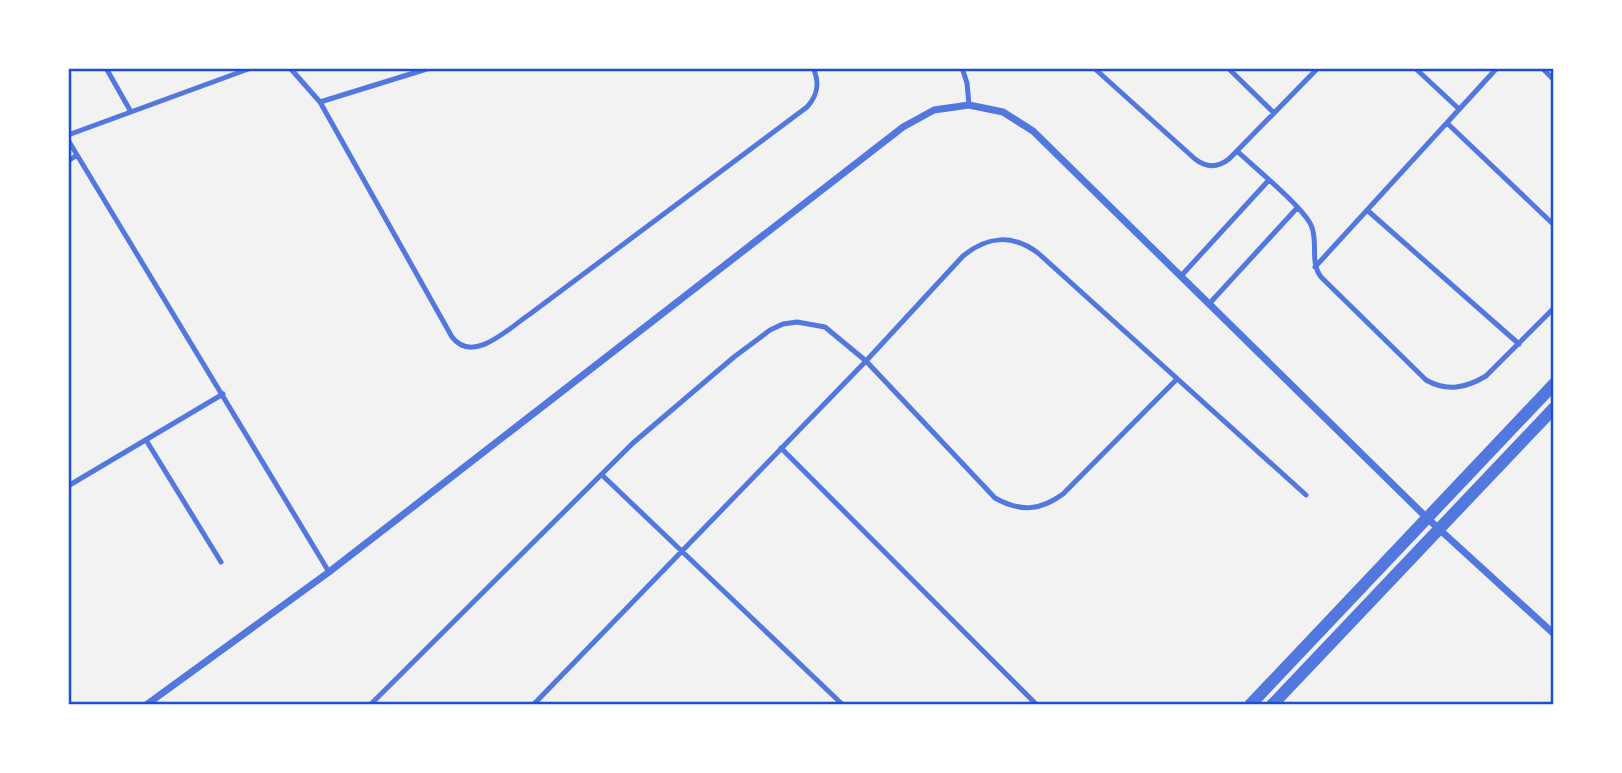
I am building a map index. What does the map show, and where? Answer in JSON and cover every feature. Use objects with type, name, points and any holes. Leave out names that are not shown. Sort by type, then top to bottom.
[{"type":"street","points":[[146,705],[329,572],[903,127],[934,110],[969,105],[1003,112],[1033,131],[1427,518],[1554,634]]},
{"type":"street","points":[[1250,705],[1554,384]]},
{"type":"street","points":[[1272,705],[1554,408]]},
{"type":"lane","points":[[106,68],[131,112]]},
{"type":"lane","points":[[251,68],[68,137],[329,572]]},
{"type":"lane","points":[[290,68],[320,102],[452,337],[462,347],[470,349],[484,345],[530,314],[807,107],[818,86],[813,68]]},
{"type":"lane","points":[[320,102],[430,68]]},
{"type":"lane","points":[[962,68],[967,83],[969,105]]},
{"type":"lane","points":[[1094,68],[1201,163],[1208,166],[1223,164],[1318,68]]},
{"type":"lane","points":[[1228,68],[1274,113]]},
{"type":"lane","points":[[1415,68],[1459,109]]},
{"type":"lane","points":[[1315,267],[1497,68]]},
{"type":"lane","points":[[1542,68],[1554,80]]},
{"type":"lane","points":[[1447,123],[1554,225]]},
{"type":"lane","points":[[1237,151],[1305,216],[1314,233],[1315,267],[1321,277],[1434,385],[1451,388],[1474,383],[1495,369],[1554,308]]},
{"type":"lane","points":[[68,161],[78,155]]},
{"type":"lane","points":[[1181,276],[1268,181]]},
{"type":"lane","points":[[1209,304],[1297,208]]},
{"type":"lane","points":[[1367,210],[1519,344]]},
{"type":"lane","points":[[533,705],[963,256],[983,243],[1006,239],[1029,246],[1038,253],[1306,495]]},
{"type":"lane","points":[[370,705],[602,475],[700,384],[770,330],[783,324],[797,322],[825,327],[866,360],[995,498],[1022,509],[1044,506],[1063,494],[1177,379]]},
{"type":"lane","points":[[68,486],[223,394]]},
{"type":"lane","points":[[146,440],[221,562]]},
{"type":"lane","points":[[781,448],[1037,705]]},
{"type":"lane","points":[[602,475],[843,705]]}]
